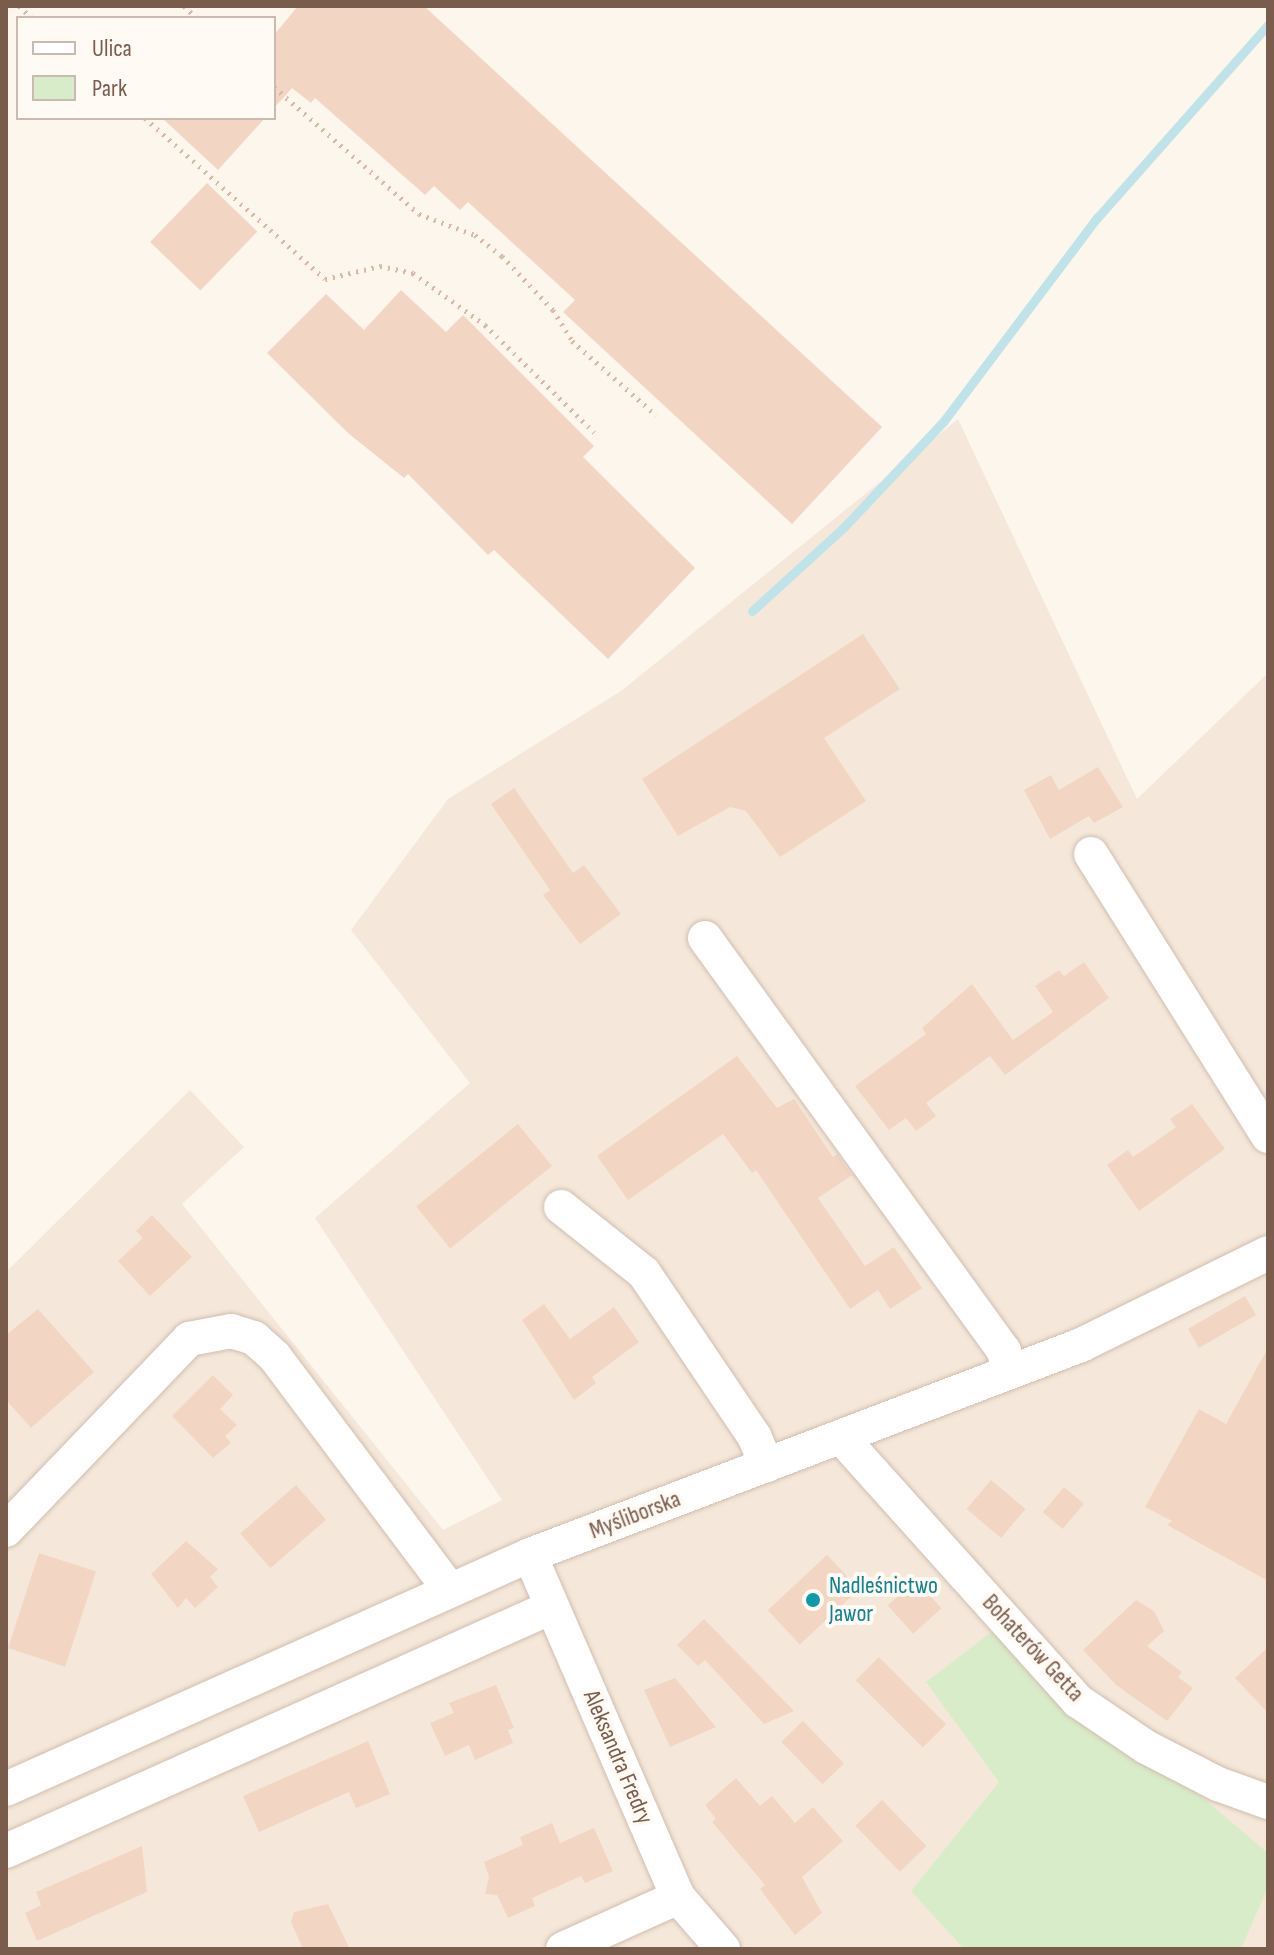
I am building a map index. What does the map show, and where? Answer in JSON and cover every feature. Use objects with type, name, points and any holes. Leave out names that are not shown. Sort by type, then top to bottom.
[{"type":"street","points":[[1091,854],[1268,1136]]},
{"type":"street","points":[[705,938],[1004,1351],[1009,1372]]},
{"type":"street","points":[[561,1207],[644,1273],[746,1424],[767,1465]]},
{"type":"street","name":"Myśliborska","points":[[6,1789],[530,1555],[1081,1345],[1268,1253]]},
{"type":"street","points":[[6,1530],[189,1339],[231,1331],[254,1338],[275,1357],[450,1590]]},
{"type":"street","name":"Bohaterów Getta","points":[[841,1437],[1078,1701],[1146,1747],[1218,1784],[1268,1802]]},
{"type":"street","name":"Aleksandra Fredry","points":[[530,1555],[678,1897],[723,1949]]},
{"type":"street","points":[[6,1851],[552,1607]]},
{"type":"street","points":[[563,1949],[678,1897]]},
{"type":"path","points":[[276,89],[419,214],[475,235],[502,256],[553,310],[572,341],[656,415]]},
{"type":"path","points":[[147,120],[325,279],[380,266],[413,273],[485,325],[594,432]]},
{"type":"shaded area","points":[[958,419],[1137,799],[1268,673],[1268,1949],[6,1949],[6,1272],[190,1090],[244,1147],[182,1204],[443,1530],[502,1500],[315,1218],[470,1083],[351,930],[448,799],[621,691]]},
{"type":"green space","points":[[1006,1621],[1052,1671],[1268,1853],[1268,1887],[1241,1949],[964,1949],[911,1891],[999,1782],[926,1682]]},
{"type":"building","points":[[298,6],[424,6],[882,427],[792,524],[563,312],[575,300],[468,202],[460,210],[434,186],[425,195],[315,98],[311,103],[292,88],[276,106],[276,33]]},
{"type":"building","points":[[164,120],[263,120],[218,170]]},
{"type":"building","points":[[207,183],[257,232],[200,291],[150,242]]},
{"type":"building","points":[[401,290],[446,332],[463,315],[594,446],[583,457],[695,568],[608,659],[494,550],[488,555],[408,474],[404,478],[348,433],[267,353],[326,294],[364,330]]},
{"type":"building","points":[[863,634],[900,689],[824,738],[866,801],[780,857],[746,811],[730,807],[678,836],[642,779]]},
{"type":"building","points":[[1098,767],[1123,807],[1094,823],[1089,816],[1050,839],[1024,790],[1051,775],[1059,790]]},
{"type":"building","points":[[514,788],[573,873],[584,865],[621,914],[580,944],[543,895],[550,890],[491,804]]},
{"type":"building","points":[[1084,962],[1109,998],[1005,1075],[990,1056],[926,1103],[936,1116],[916,1131],[906,1118],[889,1130],[855,1086],[926,1034],[922,1028],[972,984],[1013,1040],[1053,1012],[1035,986],[1059,970],[1064,976]]},
{"type":"building","points":[[737,1056],[777,1108],[794,1099],[833,1157],[837,1154],[852,1175],[818,1198],[865,1266],[894,1247],[922,1288],[890,1309],[878,1290],[850,1309],[756,1170],[752,1173],[723,1134],[628,1200],[597,1156]]},
{"type":"building","points":[[1192,1104],[1225,1149],[1139,1211],[1107,1165],[1128,1150],[1133,1157],[1176,1127],[1170,1119]]},
{"type":"building","points":[[518,1124],[552,1166],[450,1248],[416,1206]]},
{"type":"building","points":[[152,1215],[192,1257],[150,1296],[118,1261],[143,1238],[136,1231]]},
{"type":"building","points":[[1245,1296],[1256,1315],[1199,1348],[1188,1329]]},
{"type":"building","points":[[544,1304],[570,1339],[614,1307],[639,1342],[592,1377],[596,1383],[574,1400],[522,1320]]},
{"type":"building","points":[[38,1309],[94,1372],[31,1428],[6,1400],[6,1335]]},
{"type":"building","points":[[1268,1348],[1268,1581],[1167,1525],[1172,1521],[1145,1507],[1199,1409],[1226,1424]]},
{"type":"building","points":[[213,1375],[233,1395],[220,1409],[237,1425],[225,1436],[231,1443],[213,1458],[172,1416]]},
{"type":"building","points":[[991,1480],[1025,1509],[1001,1538],[967,1509]]},
{"type":"building","points":[[296,1485],[326,1520],[270,1568],[240,1534]]},
{"type":"building","points":[[1064,1487],[1084,1504],[1063,1529],[1043,1512]]},
{"type":"building","points":[[186,1541],[218,1569],[210,1577],[218,1587],[195,1608],[186,1598],[178,1608],[151,1574]]},
{"type":"building","points":[[39,1553],[96,1572],[65,1667],[8,1648]]},
{"type":"building","name":"Nadleśnictwo Jawor","points":[[827,1555],[859,1589],[800,1645],[768,1610]]},
{"type":"building","points":[[916,1580],[941,1608],[913,1634],[888,1605]]},
{"type":"building","points":[[1136,1600],[1154,1611],[1164,1631],[1147,1646],[1182,1672],[1178,1677],[1193,1688],[1167,1721],[1116,1685],[1083,1650]]},
{"type":"building","points":[[704,1619],[794,1711],[764,1724],[705,1660],[698,1666],[677,1645]]},
{"type":"building","points":[[1268,1647],[1268,1713],[1235,1678]]},
{"type":"building","points":[[879,1657],[946,1724],[923,1748],[856,1680]]},
{"type":"building","points":[[675,1678],[716,1727],[670,1747],[644,1690]]},
{"type":"building","points":[[496,1685],[514,1728],[508,1730],[513,1743],[475,1760],[469,1745],[445,1756],[430,1723],[454,1713],[449,1703]]},
{"type":"building","points":[[803,1721],[844,1763],[822,1784],[781,1742]]},
{"type":"building","points":[[368,1741],[390,1794],[356,1808],[349,1792],[259,1832],[243,1796]]},
{"type":"building","points":[[736,1778],[760,1806],[772,1796],[795,1823],[813,1807],[843,1841],[802,1877],[822,1913],[795,1935],[760,1889],[765,1885],[712,1822],[716,1819],[705,1805]]},
{"type":"building","points":[[882,1800],[926,1846],[900,1872],[855,1826]]},
{"type":"building","points":[[552,1823],[560,1843],[594,1828],[613,1871],[585,1883],[581,1876],[532,1898],[535,1906],[508,1918],[497,1895],[485,1894],[489,1877],[484,1862],[523,1845],[520,1837]]},
{"type":"building","points":[[142,1846],[147,1892],[37,1941],[25,1913],[41,1905],[36,1892]]},
{"type":"building","points":[[328,1904],[350,1949],[303,1949],[291,1922],[294,1912]]},
{"type":"waterway","points":[[752,611],[844,527],[943,422],[1097,218],[1268,25]]},
{"type":"place","name":"Nadleśnictwo Jawor","points":[[813,1600]]}]
